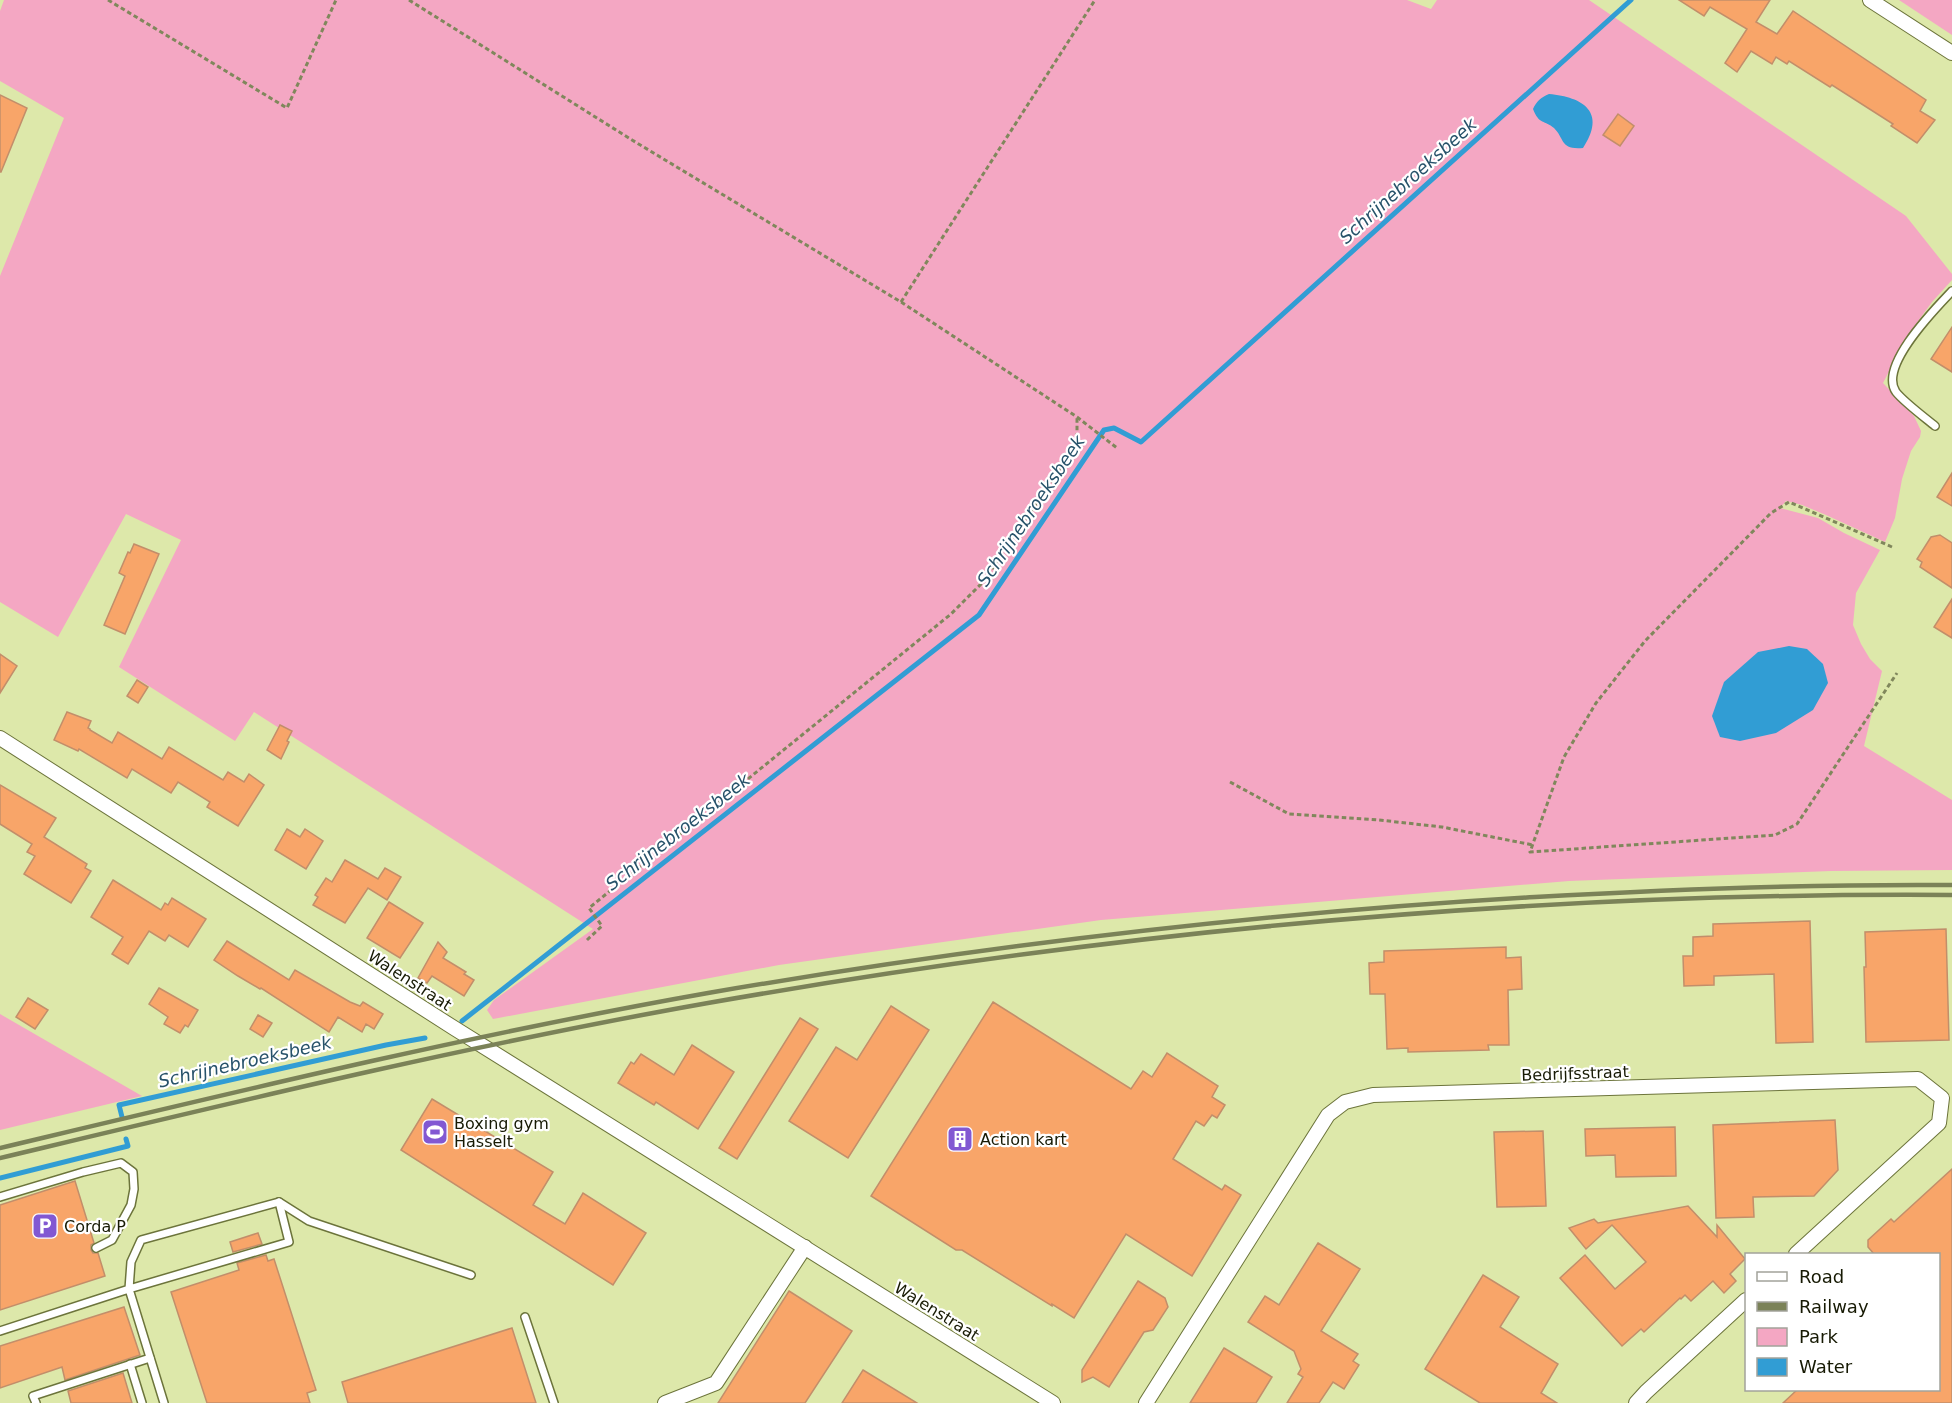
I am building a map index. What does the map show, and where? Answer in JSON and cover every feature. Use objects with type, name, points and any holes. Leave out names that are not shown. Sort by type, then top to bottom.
[{"type":"street","points":[[1870,0],[1952,53]]},
{"type":"street","name":"Walenstraat","points":[[0,738],[454,1028],[1053,1403]]},
{"type":"street","name":"Bedrijfsstraat","points":[[1146,1403],[1328,1115],[1345,1102],[1373,1095],[1918,1079],[1942,1098],[1939,1123],[1797,1253]]},
{"type":"street","points":[[665,1403],[716,1383],[805,1247]]},
{"type":"street","points":[[1636,1403],[1745,1301]]},
{"type":"lane","points":[[1935,426],[1895,390],[1893,377],[1901,353],[1922,324],[1952,291]]},
{"type":"lane","points":[[0,1197],[121,1163],[133,1172],[134,1189],[131,1205],[112,1240],[96,1248]]},
{"type":"lane","points":[[0,1330],[290,1242],[279,1202]]},
{"type":"lane","points":[[164,1403],[129,1289],[131,1262],[141,1240],[279,1202],[309,1221],[471,1275]]},
{"type":"lane","points":[[525,1317],[554,1403]]},
{"type":"lane","points":[[36,1403],[33,1396],[150,1358]]},
{"type":"lane","points":[[130,1364],[142,1403]]},
{"type":"path","points":[[108,0],[287,108],[336,0]]},
{"type":"path","points":[[409,0],[632,140],[902,302],[1077,417],[1117,448]]},
{"type":"path","points":[[902,302],[1095,0]]},
{"type":"path","points":[[587,940],[602,926],[589,908],[951,614],[984,581],[1077,444],[1077,417]]},
{"type":"path","points":[[1892,547],[1789,502],[1771,513],[1645,641],[1596,703],[1564,757],[1530,852],[1775,835],[1797,824],[1897,673]]},
{"type":"path","points":[[1230,782],[1288,814],[1442,827],[1533,845]]},
{"type":"green space","points":[[4,0],[1407,0],[1431,9],[1437,0],[1589,0],[1906,216],[1952,274],[1952,280],[1932,302],[1908,335],[1883,383],[1914,416],[1921,431],[1911,451],[1902,479],[1895,518],[1885,542],[1802,505],[1786,501],[1780,508],[1818,518],[1880,550],[1856,593],[1853,625],[1870,659],[1882,671],[1864,746],[1952,800],[1952,870],[1831,871],[1569,881],[1101,920],[779,965],[493,1019],[487,1010],[494,1000],[593,929],[254,712],[235,741],[119,667],[181,540],[126,514],[58,637],[0,602],[0,276],[64,118],[0,81],[0,11]]},
{"type":"green space","points":[[1899,0],[1952,0],[1952,35]]},
{"type":"green space","points":[[0,1014],[142,1096],[0,1130]]},
{"type":"water","points":[[1549,94],[1572,99],[1588,109],[1593,125],[1583,148],[1570,147],[1564,143],[1554,128],[1540,120],[1535,114],[1533,109],[1536,104]]},
{"type":"water","points":[[1789,646],[1807,649],[1823,664],[1828,683],[1813,710],[1776,733],[1740,741],[1720,737],[1712,716],[1724,682],[1758,652]]},
{"type":"building","points":[[1679,0],[1770,0],[1756,22],[1777,34],[1793,11],[1926,100],[1920,111],[1935,120],[1917,143],[1891,126],[1893,124],[1789,61],[1787,64],[1776,57],[1772,64],[1751,51],[1737,72],[1725,63],[1747,29],[1710,7],[1704,16]]},
{"type":"building","points":[[0,95],[27,108],[1,172],[0,172]]},
{"type":"building","points":[[1618,114],[1634,126],[1620,146],[1603,135]]},
{"type":"building","points":[[1952,327],[1952,372],[1931,359]]},
{"type":"building","points":[[1952,473],[1952,506],[1937,497]]},
{"type":"building","points":[[1940,535],[1952,543],[1952,588],[1920,567],[1922,562],[1917,559],[1931,537]]},
{"type":"building","points":[[134,544],[159,554],[125,634],[104,625],[125,576],[119,573]]},
{"type":"building","points":[[1952,599],[1952,638],[1934,627]]},
{"type":"building","points":[[0,654],[17,666],[0,693]]},
{"type":"building","points":[[137,680],[148,687],[138,703],[127,696]]},
{"type":"building","points":[[67,712],[91,721],[88,728],[112,743],[118,732],[162,759],[169,747],[223,780],[228,772],[244,782],[249,774],[264,785],[238,826],[207,807],[210,802],[178,782],[171,793],[132,769],[127,778],[79,749],[78,751],[54,740]]},
{"type":"building","points":[[280,725],[292,731],[281,759],[267,750]]},
{"type":"building","points":[[0,785],[56,818],[44,837],[87,864],[85,868],[91,871],[71,903],[24,874],[35,856],[27,852],[32,844],[0,824]]},
{"type":"building","points":[[287,829],[300,837],[305,829],[323,841],[306,869],[275,850]]},
{"type":"building","points":[[345,860],[378,879],[385,868],[401,877],[387,900],[368,888],[345,923],[313,905],[318,897],[315,895],[326,878],[332,882]]},
{"type":"building","points":[[113,880],[161,910],[172,898],[206,919],[188,947],[169,935],[165,941],[149,931],[128,964],[112,954],[123,937],[91,917]]},
{"type":"building","points":[[389,902],[423,923],[400,958],[367,938]]},
{"type":"building","points":[[1810,921],[1813,1042],[1776,1043],[1774,974],[1714,976],[1714,985],[1684,986],[1683,956],[1693,956],[1693,937],[1713,936],[1713,924]]},
{"type":"building","points":[[1946,929],[1949,1040],[1866,1042],[1865,932]]},
{"type":"building","points":[[227,941],[289,980],[295,970],[350,1002],[360,1006],[363,1002],[383,1014],[374,1029],[366,1024],[362,1032],[338,1017],[329,1032],[214,960]]},
{"type":"building","points":[[438,942],[447,952],[443,958],[466,972],[464,974],[474,980],[464,996],[432,976],[427,983],[418,978]]},
{"type":"building","points":[[1506,947],[1506,958],[1521,957],[1522,989],[1508,990],[1509,1045],[1488,1045],[1489,1050],[1408,1052],[1408,1048],[1387,1049],[1385,994],[1370,994],[1369,963],[1384,962],[1384,951]]},
{"type":"building","points":[[159,988],[198,1010],[188,1027],[185,1025],[180,1033],[164,1024],[168,1017],[149,1004]]},
{"type":"building","points":[[28,998],[48,1010],[35,1029],[16,1017]]},
{"type":"building","points":[[993,1002],[1131,1089],[1143,1071],[1152,1077],[1167,1053],[1218,1086],[1212,1097],[1225,1105],[1217,1118],[1212,1115],[1204,1126],[1196,1121],[1173,1159],[1222,1190],[1225,1185],[1241,1195],[1192,1276],[1126,1234],[1074,1318],[962,1250],[956,1250],[871,1196]]},
{"type":"building","points":[[891,1006],[929,1030],[848,1158],[789,1121],[836,1047],[857,1060]]},
{"type":"building","points":[[258,1015],[272,1023],[263,1037],[250,1029]]},
{"type":"building","points":[[800,1018],[818,1029],[737,1159],[719,1148]]},
{"type":"building","points":[[692,1045],[734,1072],[698,1129],[656,1102],[654,1105],[618,1083],[631,1062],[634,1064],[641,1054],[674,1075]]},
{"type":"building","points":[[432,1099],[553,1172],[533,1205],[565,1224],[583,1193],[646,1233],[613,1285],[401,1150]]},
{"type":"building","points":[[1835,1120],[1838,1170],[1814,1196],[1753,1197],[1754,1217],[1716,1218],[1713,1125]]},
{"type":"building","points":[[1675,1127],[1676,1176],[1616,1177],[1615,1155],[1586,1156],[1585,1129]]},
{"type":"building","points":[[1543,1131],[1546,1206],[1497,1207],[1494,1132]]},
{"type":"building","points":[[1952,1169],[1952,1403],[1783,1403],[1796,1391],[1940,1391],[1940,1253],[1873,1253],[1868,1247],[1868,1240],[1891,1219],[1894,1222]]},
{"type":"building","name":"Corda P","points":[[75,1181],[94,1243],[91,1245],[91,1250],[93,1253],[98,1253],[105,1276],[0,1310],[0,1205]]},
{"type":"building","points":[[1688,1206],[1717,1237],[1717,1225],[1745,1259],[1730,1274],[1736,1281],[1724,1293],[1713,1281],[1691,1301],[1685,1295],[1644,1332],[1641,1329],[1622,1346],[1560,1278],[1585,1255],[1615,1289],[1646,1262],[1612,1225],[1586,1249],[1569,1228],[1594,1219],[1598,1223]]},
{"type":"building","points":[[258,1233],[262,1244],[233,1252],[230,1242]]},
{"type":"building","points":[[1318,1243],[1360,1269],[1321,1331],[1358,1354],[1353,1361],[1359,1365],[1344,1389],[1333,1382],[1319,1403],[1287,1403],[1303,1377],[1298,1374],[1301,1369],[1294,1351],[1248,1322],[1265,1296],[1279,1305]]},
{"type":"building","points":[[266,1255],[268,1261],[274,1259],[316,1390],[307,1393],[310,1403],[207,1403],[171,1292],[239,1270],[237,1263]]},
{"type":"building","points":[[1483,1275],[1519,1297],[1500,1327],[1558,1364],[1541,1393],[1557,1403],[1480,1403],[1425,1369]]},
{"type":"building","points":[[1138,1281],[1165,1298],[1168,1307],[1153,1330],[1144,1332],[1109,1387],[1093,1377],[1082,1382],[1082,1370]]},
{"type":"building","points":[[789,1291],[852,1331],[805,1403],[718,1403]]},
{"type":"building","points":[[124,1307],[140,1355],[65,1380],[62,1367],[0,1388],[0,1346]]},
{"type":"building","points":[[512,1328],[536,1403],[348,1403],[342,1382]]},
{"type":"building","points":[[1224,1348],[1272,1377],[1256,1403],[1190,1403]]},
{"type":"building","points":[[863,1370],[917,1403],[842,1403]]},
{"type":"building","points":[[123,1373],[132,1403],[71,1403],[68,1391]]},
{"type":"waterway","name":"Schrijnebroeksbeek","points":[[462,1021],[979,615],[1104,430],[1114,428],[1141,442],[1631,0]]},
{"type":"waterway","name":"Schrijnebroeksbeek","points":[[122,1117],[119,1105],[425,1038]]},
{"type":"waterway","name":"Schrijnebroeksbeek","points":[[0,1178],[128,1146],[126,1139]]},
{"type":"railway","points":[[0,1148],[353,1065],[619,1009],[811,976],[1017,946],[1327,912],[1535,897],[1691,889],[1952,885]]},
{"type":"railway","points":[[0,1158],[353,1075],[619,1019],[862,978],[1016,955],[1172,936],[1483,909],[1640,900],[1952,895]]},
{"type":"place","name":"Boxing gym Hasselt","points":[[435,1132]]},
{"type":"place","name":"Action kart","points":[[960,1139]]},
{"type":"place","name":"Corda P","points":[[45,1226]]}]
